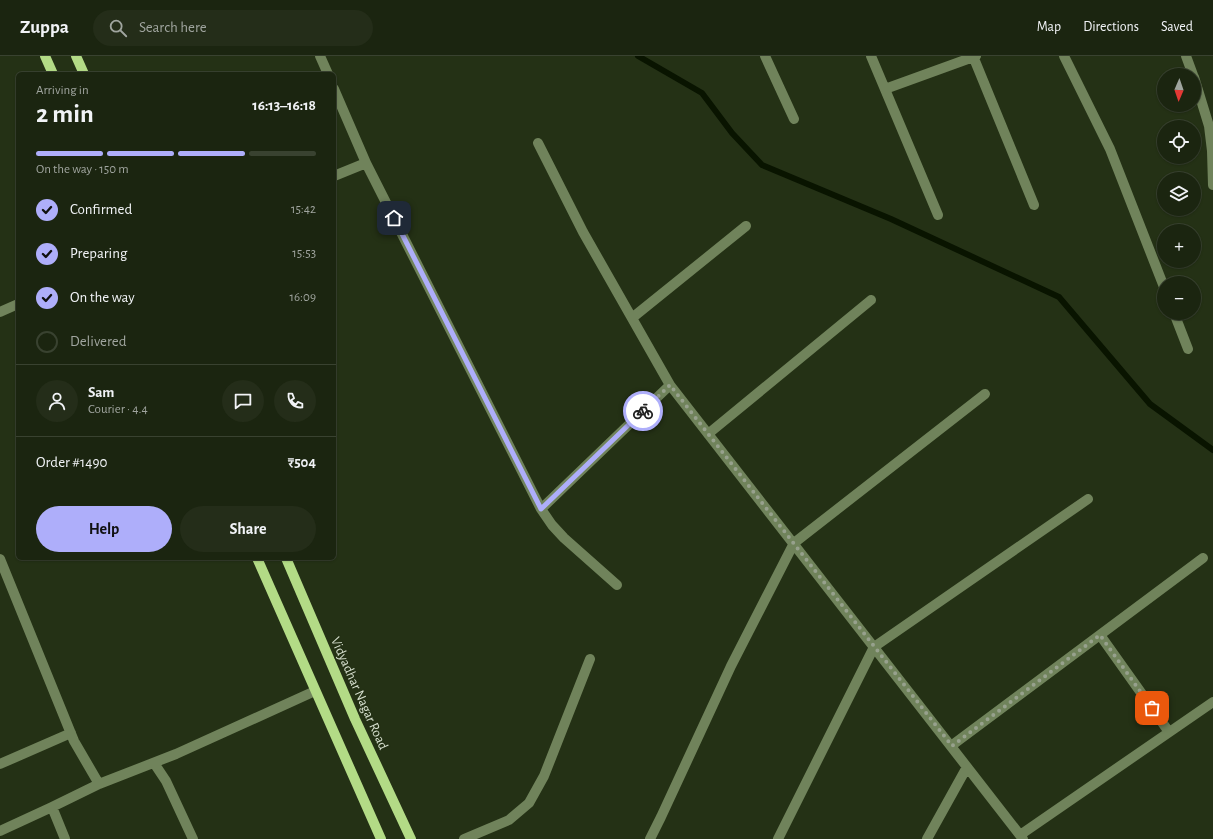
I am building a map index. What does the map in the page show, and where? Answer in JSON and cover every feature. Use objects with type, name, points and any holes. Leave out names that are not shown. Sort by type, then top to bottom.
[{"type":"main road","points":[[45,56],[52,72]]},
{"type":"main road","points":[[76,56],[83,72]]},
{"type":"main road","points":[[258,560],[381,839]]},
{"type":"main road","name":"Vidyadhar Nagar Road","points":[[287,560],[355,720],[411,839]]},
{"type":"street","points":[[320,56],[327,72]]},
{"type":"street","points":[[765,56],[794,119]]},
{"type":"street","points":[[871,56],[938,215]]},
{"type":"street","points":[[885,89],[974,56],[1034,205]]},
{"type":"street","points":[[1064,56],[1110,149],[1160,276]]},
{"type":"street","points":[[1186,56],[1191,68]]},
{"type":"street","points":[[336,94],[366,163],[541,509],[552,525],[564,538],[617,585]]},
{"type":"street","points":[[1201,99],[1209,126],[1212,151],[1213,185]]},
{"type":"street","points":[[538,143],[583,232],[670,385],[1022,837],[1213,702]]},
{"type":"street","points":[[336,175],[366,163]]},
{"type":"street","points":[[632,318],[746,226]]},
{"type":"street","points":[[708,434],[871,300]]},
{"type":"street","points":[[0,312],[16,305]]},
{"type":"street","points":[[1177,320],[1188,349]]},
{"type":"street","points":[[541,509],[670,385]]},
{"type":"street","points":[[650,839],[731,666],[794,544],[985,394]]},
{"type":"street","points":[[778,839],[874,647],[1088,499]]},
{"type":"street","points":[[952,746],[1203,558]]},
{"type":"street","points":[[0,559],[74,741],[99,784]]},
{"type":"street","points":[[1100,635],[1169,732]]},
{"type":"street","points":[[464,839],[509,820],[529,803],[544,776],[590,659]]},
{"type":"street","points":[[0,831],[99,784],[176,754],[315,691]]},
{"type":"street","points":[[0,764],[71,733]]},
{"type":"street","points":[[154,763],[166,781],[193,839]]},
{"type":"street","points":[[927,839],[967,767]]},
{"type":"street","points":[[52,807],[65,839]]},
{"type":"waterway","points":[[638,56],[702,93],[732,133],[762,165],[891,219],[1059,297],[1150,404],[1213,450]]},
{"type":"way so far","points":[[643,411],[670,385],[952,746],[1100,635],[1152,708]]},
{"type":"route","points":[[394,218],[541,509],[643,411]]}]
